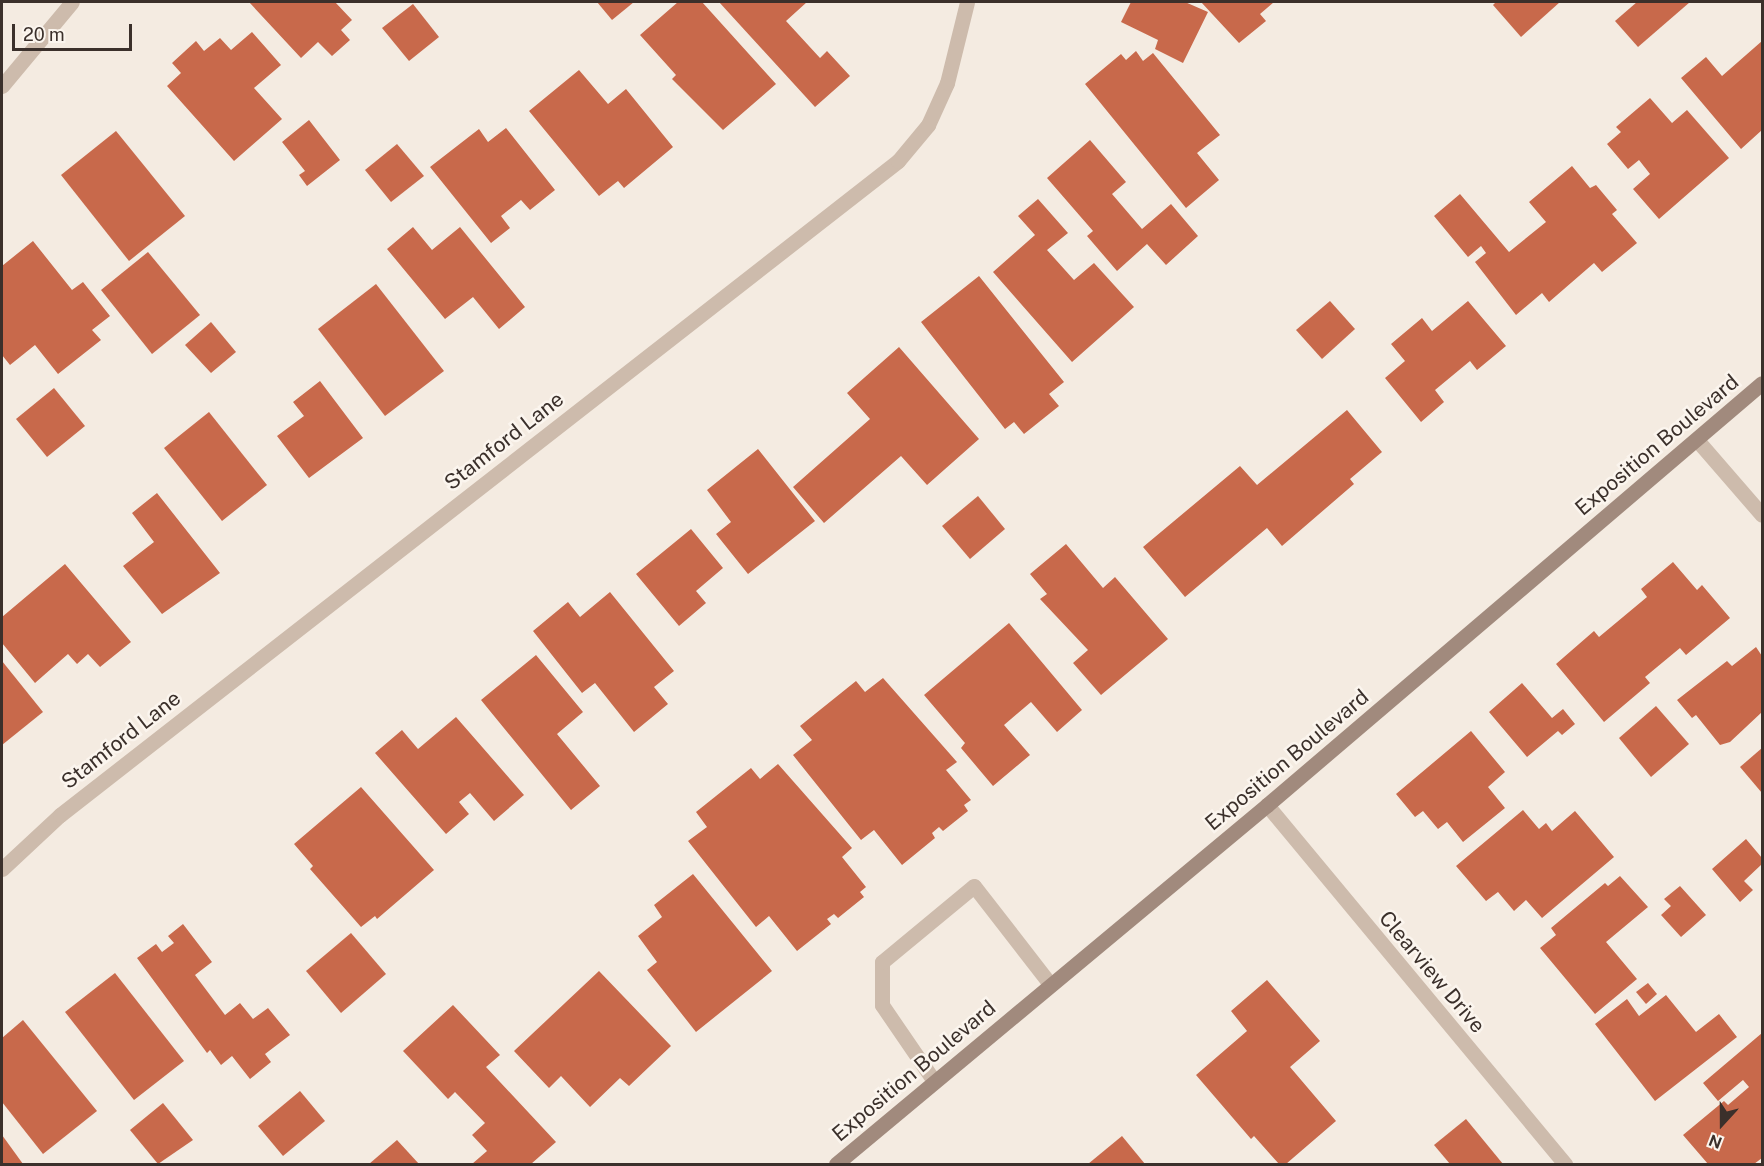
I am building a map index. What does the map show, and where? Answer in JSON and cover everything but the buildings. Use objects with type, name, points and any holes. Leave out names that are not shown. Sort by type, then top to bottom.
[{"type":"street","points":[[2,86],[72,2]]},
{"type":"street","name":"Stamford Lane","points":[[2,868],[70,807],[898,161],[928,125],[947,83],[967,2]]},
{"type":"street","name":"Exposition Boulevard","points":[[836,1164],[1267,805],[1518,588],[1762,384]]},
{"type":"street","points":[[1697,440],[1762,515]]},
{"type":"street","name":"Clearview Drive","points":[[1267,805],[1565,1164]]},
{"type":"street","points":[[934,1081],[882,1005],[882,962],[974,886],[1050,984]]}]
